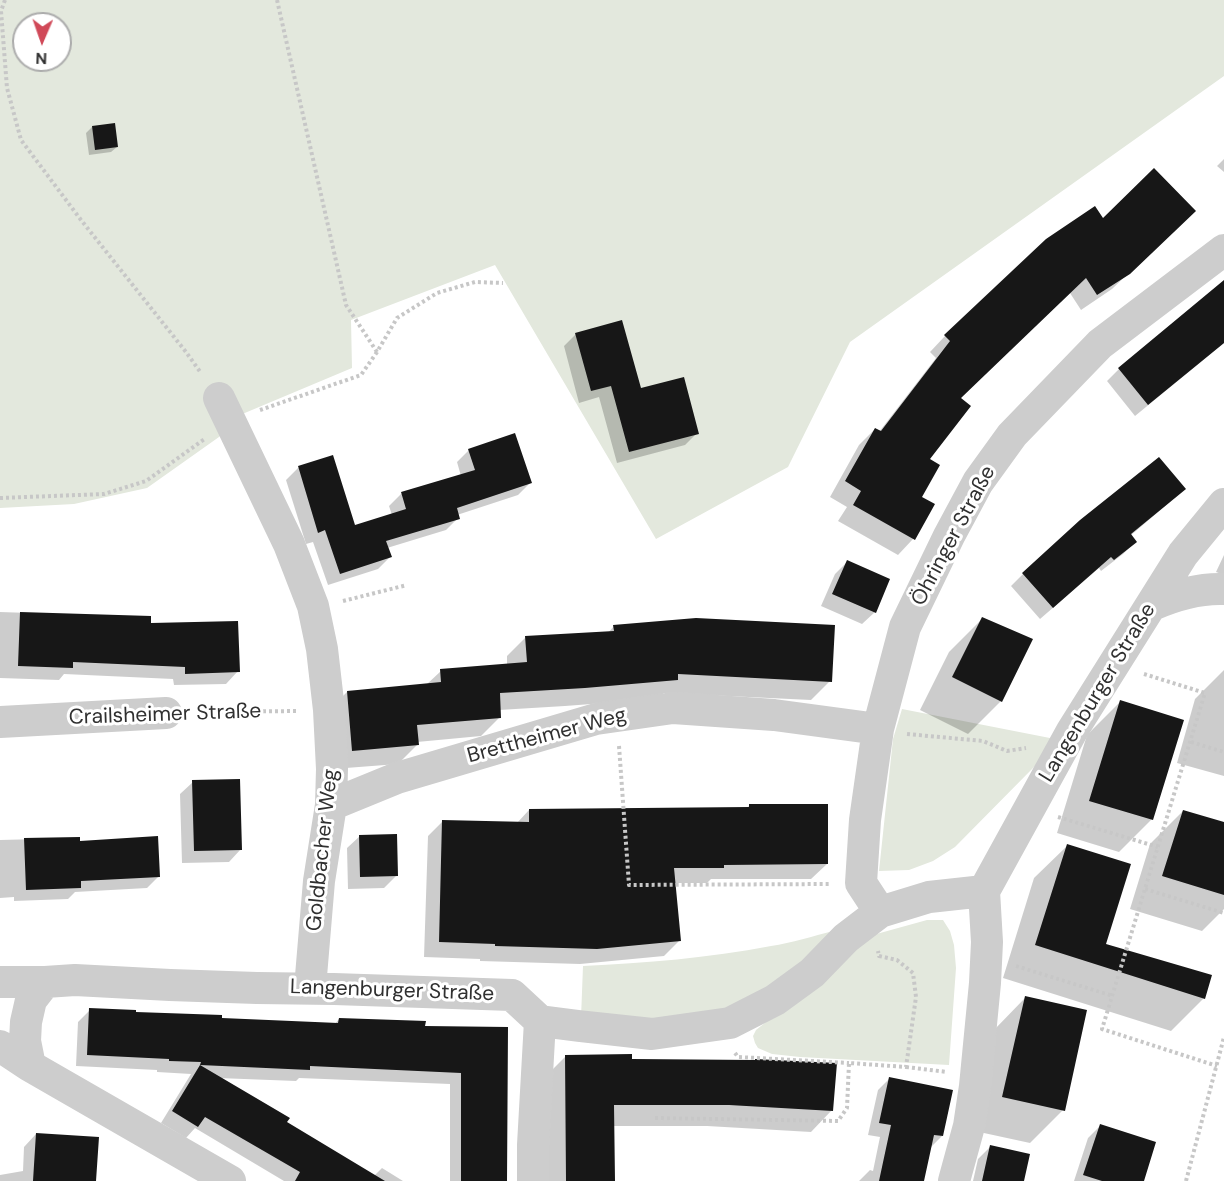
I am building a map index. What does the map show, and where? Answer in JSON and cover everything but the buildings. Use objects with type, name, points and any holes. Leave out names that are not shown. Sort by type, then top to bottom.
[{"type":"street","name":"Öhringer Straße","points":[[861,883],[865,820],[878,729],[906,627],[949,536],[978,482],[1012,435],[1100,344],[1224,250]]},
{"type":"street","name":"Goldbacher Weg","points":[[224,410],[289,544],[313,606],[322,649],[329,710],[331,805],[319,881],[310,988]]},
{"type":"street","name":"Langenburger Straße","points":[[984,891],[1072,731],[1183,554],[1224,504]]},
{"type":"street","points":[[1152,605],[1195,591],[1224,589]]},
{"type":"street","name":"Brettheimer Weg","points":[[331,805],[397,778],[596,719],[617,715],[673,708],[774,715],[878,729]]},
{"type":"street","name":"Crailsheimer Straße","points":[[0,722],[166,713]]},
{"type":"street","points":[[861,883],[873,917]]},
{"type":"street","points":[[533,1181],[540,1021],[652,1034],[730,1023],[775,1000],[812,974],[846,938],[873,917],[928,897],[984,891],[985,983],[976,1075],[969,1126],[954,1181]]},
{"type":"street","name":"Langenburger Straße","points":[[0,982],[75,980],[512,995],[540,1021]]},
{"type":"street","points":[[30,1066],[25,1041],[26,1022],[31,1000],[45,982]]},
{"type":"street","points":[[0,1046],[30,1066],[230,1181]]},
{"type":"path","points":[[5,0],[1,11],[7,88],[21,140],[186,352],[224,410]]},
{"type":"path","points":[[277,0],[346,305],[377,352]]},
{"type":"path","points":[[0,498],[104,494],[147,481],[224,410],[361,375],[397,318],[437,293],[475,282],[503,283]]},
{"type":"path","points":[[313,606],[407,585]]},
{"type":"path","points":[[1114,665],[1206,693],[1102,1029],[1216,1065]]},
{"type":"path","name":"Crailsheimer Straße","points":[[166,713],[329,710]]},
{"type":"path","points":[[617,715],[629,885],[861,883]]},
{"type":"path","points":[[878,729],[983,741],[1007,751],[1034,747],[1072,731]]},
{"type":"path","points":[[1191,742],[1224,752]]},
{"type":"path","points":[[1029,809],[1158,847]]},
{"type":"path","points":[[1146,889],[1224,913]]},
{"type":"path","points":[[873,917],[879,956],[897,960],[913,973],[916,997],[906,1068]]},
{"type":"path","points":[[986,957],[1113,996]]},
{"type":"path","points":[[718,1025],[738,1057],[849,1063],[976,1075]]},
{"type":"path","points":[[1185,1181],[1216,1065],[1222,1052],[1224,1037]]},
{"type":"path","points":[[655,1118],[838,1121],[847,1108],[849,1063]]},
{"type":"shaded area","points":[[0,0],[1224,0],[1224,76],[850,342],[788,467],[656,539],[495,265],[351,320],[352,368],[240,415],[219,437],[147,488],[74,504],[0,508]]},
{"type":"shaded area","points":[[902,709],[1055,739],[1035,766],[955,847],[933,861],[909,870],[879,871],[893,739]]},
{"type":"shaded area","points":[[927,920],[943,920],[950,931],[954,945],[956,968],[949,1065],[800,1057],[772,1054],[758,1048],[753,1036],[756,1030],[862,938]]},
{"type":"shaded area","points":[[833,931],[781,985],[708,1022],[581,1018],[583,966],[654,962],[724,954],[787,943]]}]
